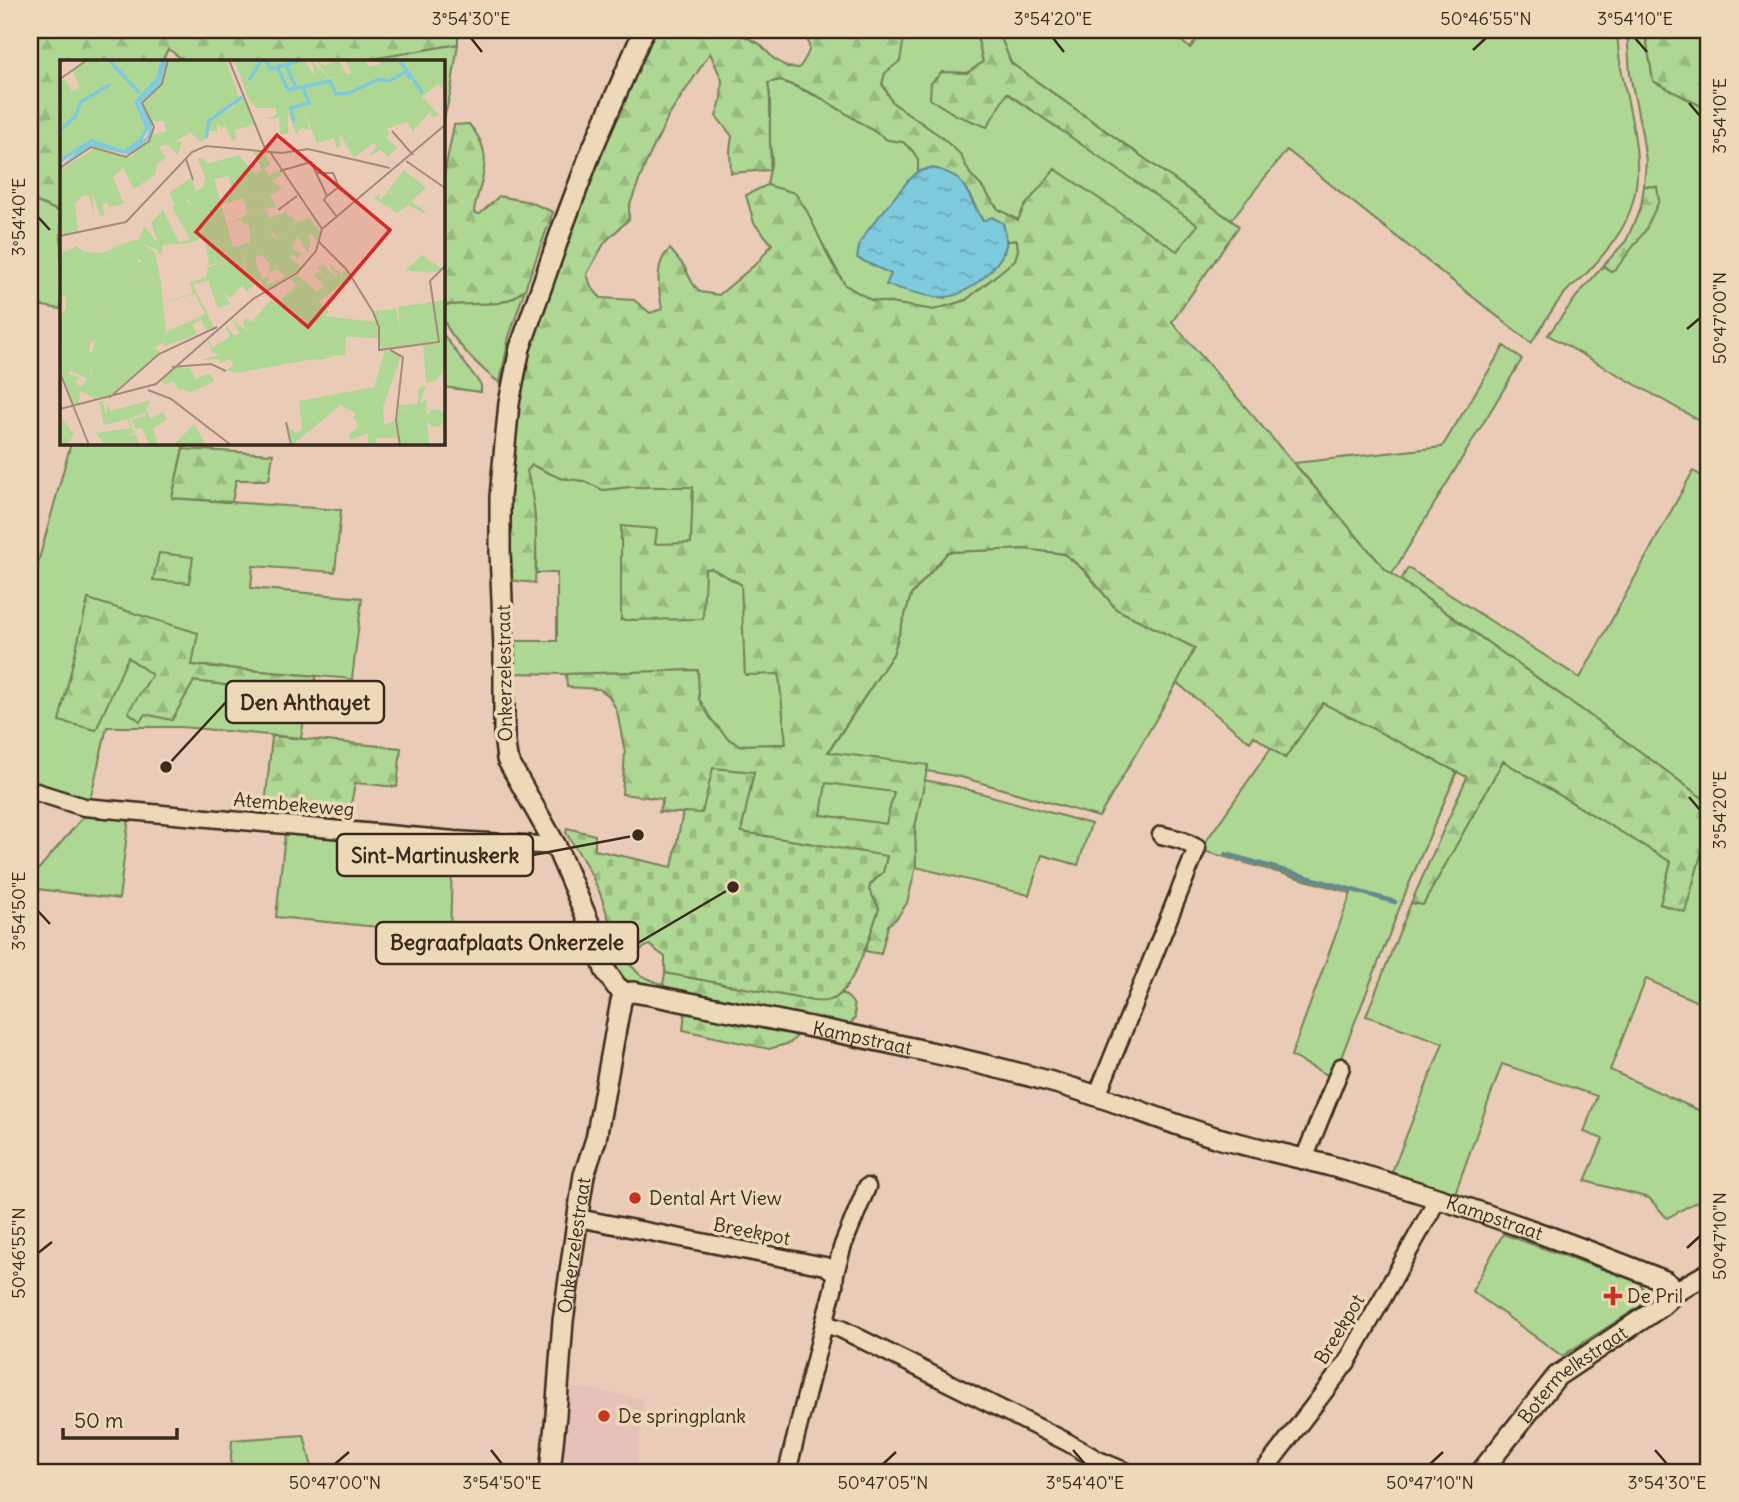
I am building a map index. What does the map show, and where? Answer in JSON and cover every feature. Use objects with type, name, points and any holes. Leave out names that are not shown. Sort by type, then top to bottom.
[{"type":"street","name":"Onkerzelestraat","points":[[550,1472],[563,1321],[584,1175],[596,1139],[621,1001],[625,993],[605,970],[589,923],[556,846],[511,767],[505,748],[500,510],[509,403],[520,348],[591,152],[643,30]]},
{"type":"street","name":"Atembekeweg","points":[[30,790],[84,807],[492,843],[556,846]]},
{"type":"street","points":[[1097,1096],[1198,848],[1161,835]]},
{"type":"street","name":"Kampstraat","points":[[625,993],[656,996],[909,1047],[1002,1069],[1097,1096],[1219,1138],[1304,1159],[1435,1198],[1565,1241],[1665,1281],[1677,1291]]},
{"type":"street","points":[[1304,1159],[1340,1067]]},
{"type":"street","points":[[787,1472],[835,1273],[843,1245],[867,1187]]},
{"type":"street","name":"Breekpot","points":[[1263,1472],[1347,1362],[1431,1211],[1435,1198]]},
{"type":"street","name":"Breekpot","points":[[578,1219],[825,1266],[835,1273]]},
{"type":"street","name":"Botermelkstraat","points":[[1481,1472],[1557,1376],[1660,1307],[1677,1291],[1709,1273]]},
{"type":"street","points":[[824,1324],[841,1329],[1067,1442],[1096,1466],[1127,1472]]},
{"type":"shaded area","name":"De springplank","points":[[568,1387],[644,1398],[636,1472],[563,1472]]},
{"type":"green space","points":[[30,30],[458,30],[458,44],[366,60],[184,60],[168,49],[162,60],[60,60],[60,212],[30,199]]},
{"type":"green space","points":[[650,30],[732,30],[760,44],[773,58],[787,67],[799,68],[809,49],[802,30],[905,32],[900,61],[885,73],[882,84],[893,103],[940,136],[960,154],[970,174],[998,209],[1018,220],[1024,207],[1055,169],[1177,251],[1198,225],[1007,93],[987,127],[956,115],[930,99],[931,83],[942,72],[967,73],[983,62],[976,30],[998,30],[1011,63],[1239,226],[1172,322],[1385,569],[1709,803],[1709,826],[1685,912],[1660,904],[1671,862],[1503,761],[1423,905],[1411,903],[1467,777],[1323,703],[1285,758],[1254,736],[1250,742],[1177,683],[1195,648],[1116,609],[1086,572],[1065,554],[1025,549],[948,552],[911,595],[893,654],[828,752],[928,765],[915,827],[916,867],[907,903],[896,919],[888,925],[881,954],[865,951],[879,908],[869,890],[870,885],[883,872],[887,857],[740,832],[754,772],[702,814],[659,812],[663,799],[622,794],[625,753],[617,711],[609,696],[599,689],[567,687],[566,674],[698,670],[699,699],[728,739],[739,745],[786,744],[779,674],[745,675],[741,584],[711,568],[705,569],[703,619],[621,620],[621,526],[657,529],[655,544],[691,543],[693,487],[629,487],[603,490],[584,481],[560,478],[532,465],[527,471],[535,527],[535,583],[509,580],[508,429],[533,318]],"holes":[[[710,53],[722,80],[721,100],[716,116],[732,136],[731,173],[769,170],[771,159],[768,83],[780,80],[823,99],[888,140],[903,142],[918,159],[918,172],[930,168],[938,169],[965,186],[983,221],[1003,223],[1007,241],[1017,240],[1015,260],[966,300],[934,310],[871,300],[845,285],[795,193],[767,185],[746,195],[754,223],[772,244],[758,262],[719,295],[700,292],[670,249],[659,269],[662,309],[650,313],[634,300],[601,298],[591,287],[587,274],[605,242],[629,219],[629,207],[668,117]],[[826,783],[894,792],[886,824],[821,815]]]},
{"type":"green space","points":[[900,30],[976,30],[983,62],[967,73],[942,72],[1006,92],[1199,225],[1177,252],[1055,169],[1018,221],[998,209],[970,174],[960,154],[940,136],[893,103],[882,83],[905,33]]},
{"type":"green space","points":[[998,30],[1180,30],[1175,36],[1190,48],[1204,30],[1617,30],[1620,62],[1636,147],[1636,189],[1631,210],[1612,243],[1563,296],[1531,343],[1287,150],[1231,220],[1011,63]]},
{"type":"green space","points":[[1627,30],[1645,30],[1653,81],[1709,110],[1709,426],[1548,335],[1603,266],[1611,271],[1657,187],[1644,186],[1646,161],[1630,74]]},
{"type":"green space","points":[[1645,30],[1709,30],[1709,110],[1653,81]]},
{"type":"green space","points":[[458,44],[444,118],[444,60],[366,60]]},
{"type":"green space","points":[[780,80],[823,99],[888,140],[903,142],[918,159],[918,172],[907,182],[887,285],[945,298],[1004,253],[1007,241],[1017,240],[1015,260],[966,300],[934,310],[871,300],[845,285],[795,193],[767,185],[772,159],[770,94],[767,83]]},
{"type":"green space","points":[[469,124],[483,148],[484,172],[474,213],[480,214],[499,196],[530,202],[553,212],[525,289],[513,298],[499,303],[444,305],[444,176],[454,125]]},
{"type":"green space","points":[[1644,186],[1657,187],[1659,201],[1645,231],[1616,269],[1611,271],[1603,266],[1626,241],[1641,207]]},
{"type":"green space","points":[[30,199],[60,212],[60,309],[30,304]]},
{"type":"green space","points":[[525,289],[509,337],[500,383],[458,343],[444,319],[444,305],[499,303],[513,298]]},
{"type":"green space","points":[[444,335],[481,385],[481,392],[444,387]]},
{"type":"green space","points":[[1504,346],[1522,359],[1392,574],[1294,463],[1442,447]]},
{"type":"green space","points":[[71,444],[184,444],[172,498],[341,510],[335,572],[253,566],[251,588],[362,598],[352,679],[192,665],[89,599],[60,721],[96,729],[127,657],[153,675],[129,712],[141,720],[145,714],[172,719],[194,681],[291,693],[290,711],[305,713],[301,738],[181,727],[107,727],[90,800],[30,783],[30,592]]},
{"type":"green space","points":[[183,449],[273,454],[269,480],[236,480],[232,502],[172,498]]},
{"type":"green space","points":[[532,465],[560,478],[584,481],[603,490],[629,487],[693,487],[691,544],[655,544],[621,620],[705,569],[711,568],[742,585],[745,674],[779,674],[786,744],[739,745],[728,739],[699,699],[697,670],[510,673],[512,641],[557,641],[557,573],[536,573],[535,521],[526,471]]},
{"type":"green space","points":[[1693,471],[1709,480],[1709,803],[1401,580],[1408,568],[1580,678]]},
{"type":"green space","points":[[1025,549],[1064,554],[1086,572],[1116,609],[1195,648],[1099,817],[961,777],[927,771],[928,766],[828,753],[893,654],[911,595],[948,552]]},
{"type":"green space","points":[[159,553],[193,557],[189,583],[153,580]]},
{"type":"green space","points":[[88,599],[198,633],[192,665],[316,676],[312,713],[290,711],[291,693],[194,681],[172,720],[145,714],[140,721],[128,712],[152,675],[128,657],[96,730],[59,721]]},
{"type":"green space","points":[[1323,703],[1457,772],[1409,884],[1333,1078],[1291,1056],[1351,893],[1200,850],[1271,748],[1285,758]]},
{"type":"green space","points":[[272,736],[401,748],[397,787],[355,783],[347,826],[264,817]]},
{"type":"green space","points":[[1503,761],[1671,862],[1660,904],[1685,912],[1709,826],[1709,1007],[1646,979],[1610,1070],[1709,1115],[1709,1206],[1703,1198],[1667,1218],[1649,1198],[1585,1181],[1603,1139],[1584,1132],[1597,1096],[1502,1064],[1454,1196],[1390,1177],[1443,1043],[1366,1016],[1411,903],[1423,905]]},
{"type":"green space","points":[[713,768],[754,772],[741,832],[887,856],[883,872],[870,885],[869,890],[879,908],[867,943],[856,970],[835,998],[814,1001],[665,973],[665,957],[649,945],[628,957],[618,942],[599,891],[566,833],[567,828],[595,835],[595,850],[672,867],[683,812],[702,813]]},
{"type":"green space","points":[[924,780],[959,787],[1091,824],[1078,865],[1042,855],[1029,895],[916,867],[915,827]]},
{"type":"green space","points":[[825,782],[895,792],[886,824],[821,815]]},
{"type":"green space","points":[[89,814],[129,817],[119,899],[30,888],[30,879],[83,817]]},
{"type":"green space","points":[[285,834],[431,846],[427,867],[452,867],[450,934],[276,917]]},
{"type":"green space","points":[[625,959],[640,975],[663,985],[665,973],[814,1001],[834,999],[842,993],[853,1004],[855,1018],[846,1029],[802,1022],[796,1037],[790,1043],[769,1049],[683,1030],[685,1012],[626,1000],[613,961]]},
{"type":"green space","points":[[1503,1234],[1638,1282],[1646,1292],[1645,1299],[1639,1307],[1562,1356],[1472,1291]]},
{"type":"green space","points":[[304,1435],[313,1472],[230,1472],[232,1440]]},
{"type":"water","points":[[930,168],[959,180],[983,221],[992,217],[1003,223],[1006,239],[1003,253],[983,278],[964,291],[946,297],[925,295],[886,285],[891,274],[857,258],[860,242],[868,230],[907,182],[918,172]]},
{"type":"waterway","points":[[1226,854],[1395,902]]},
{"type":"place","name":"Den Ahthayet","points":[[166,767]]},
{"type":"place","name":"Sint-Martinuskerk","points":[[638,835]]},
{"type":"place","name":"Begraafplaats Onkerzele","points":[[733,887]]},
{"type":"place","name":"Dental Art View","points":[[635,1198]]},
{"type":"place","name":"De Pril","points":[[1613,1296]]},
{"type":"place","name":"De springplank","points":[[604,1416]]}]
